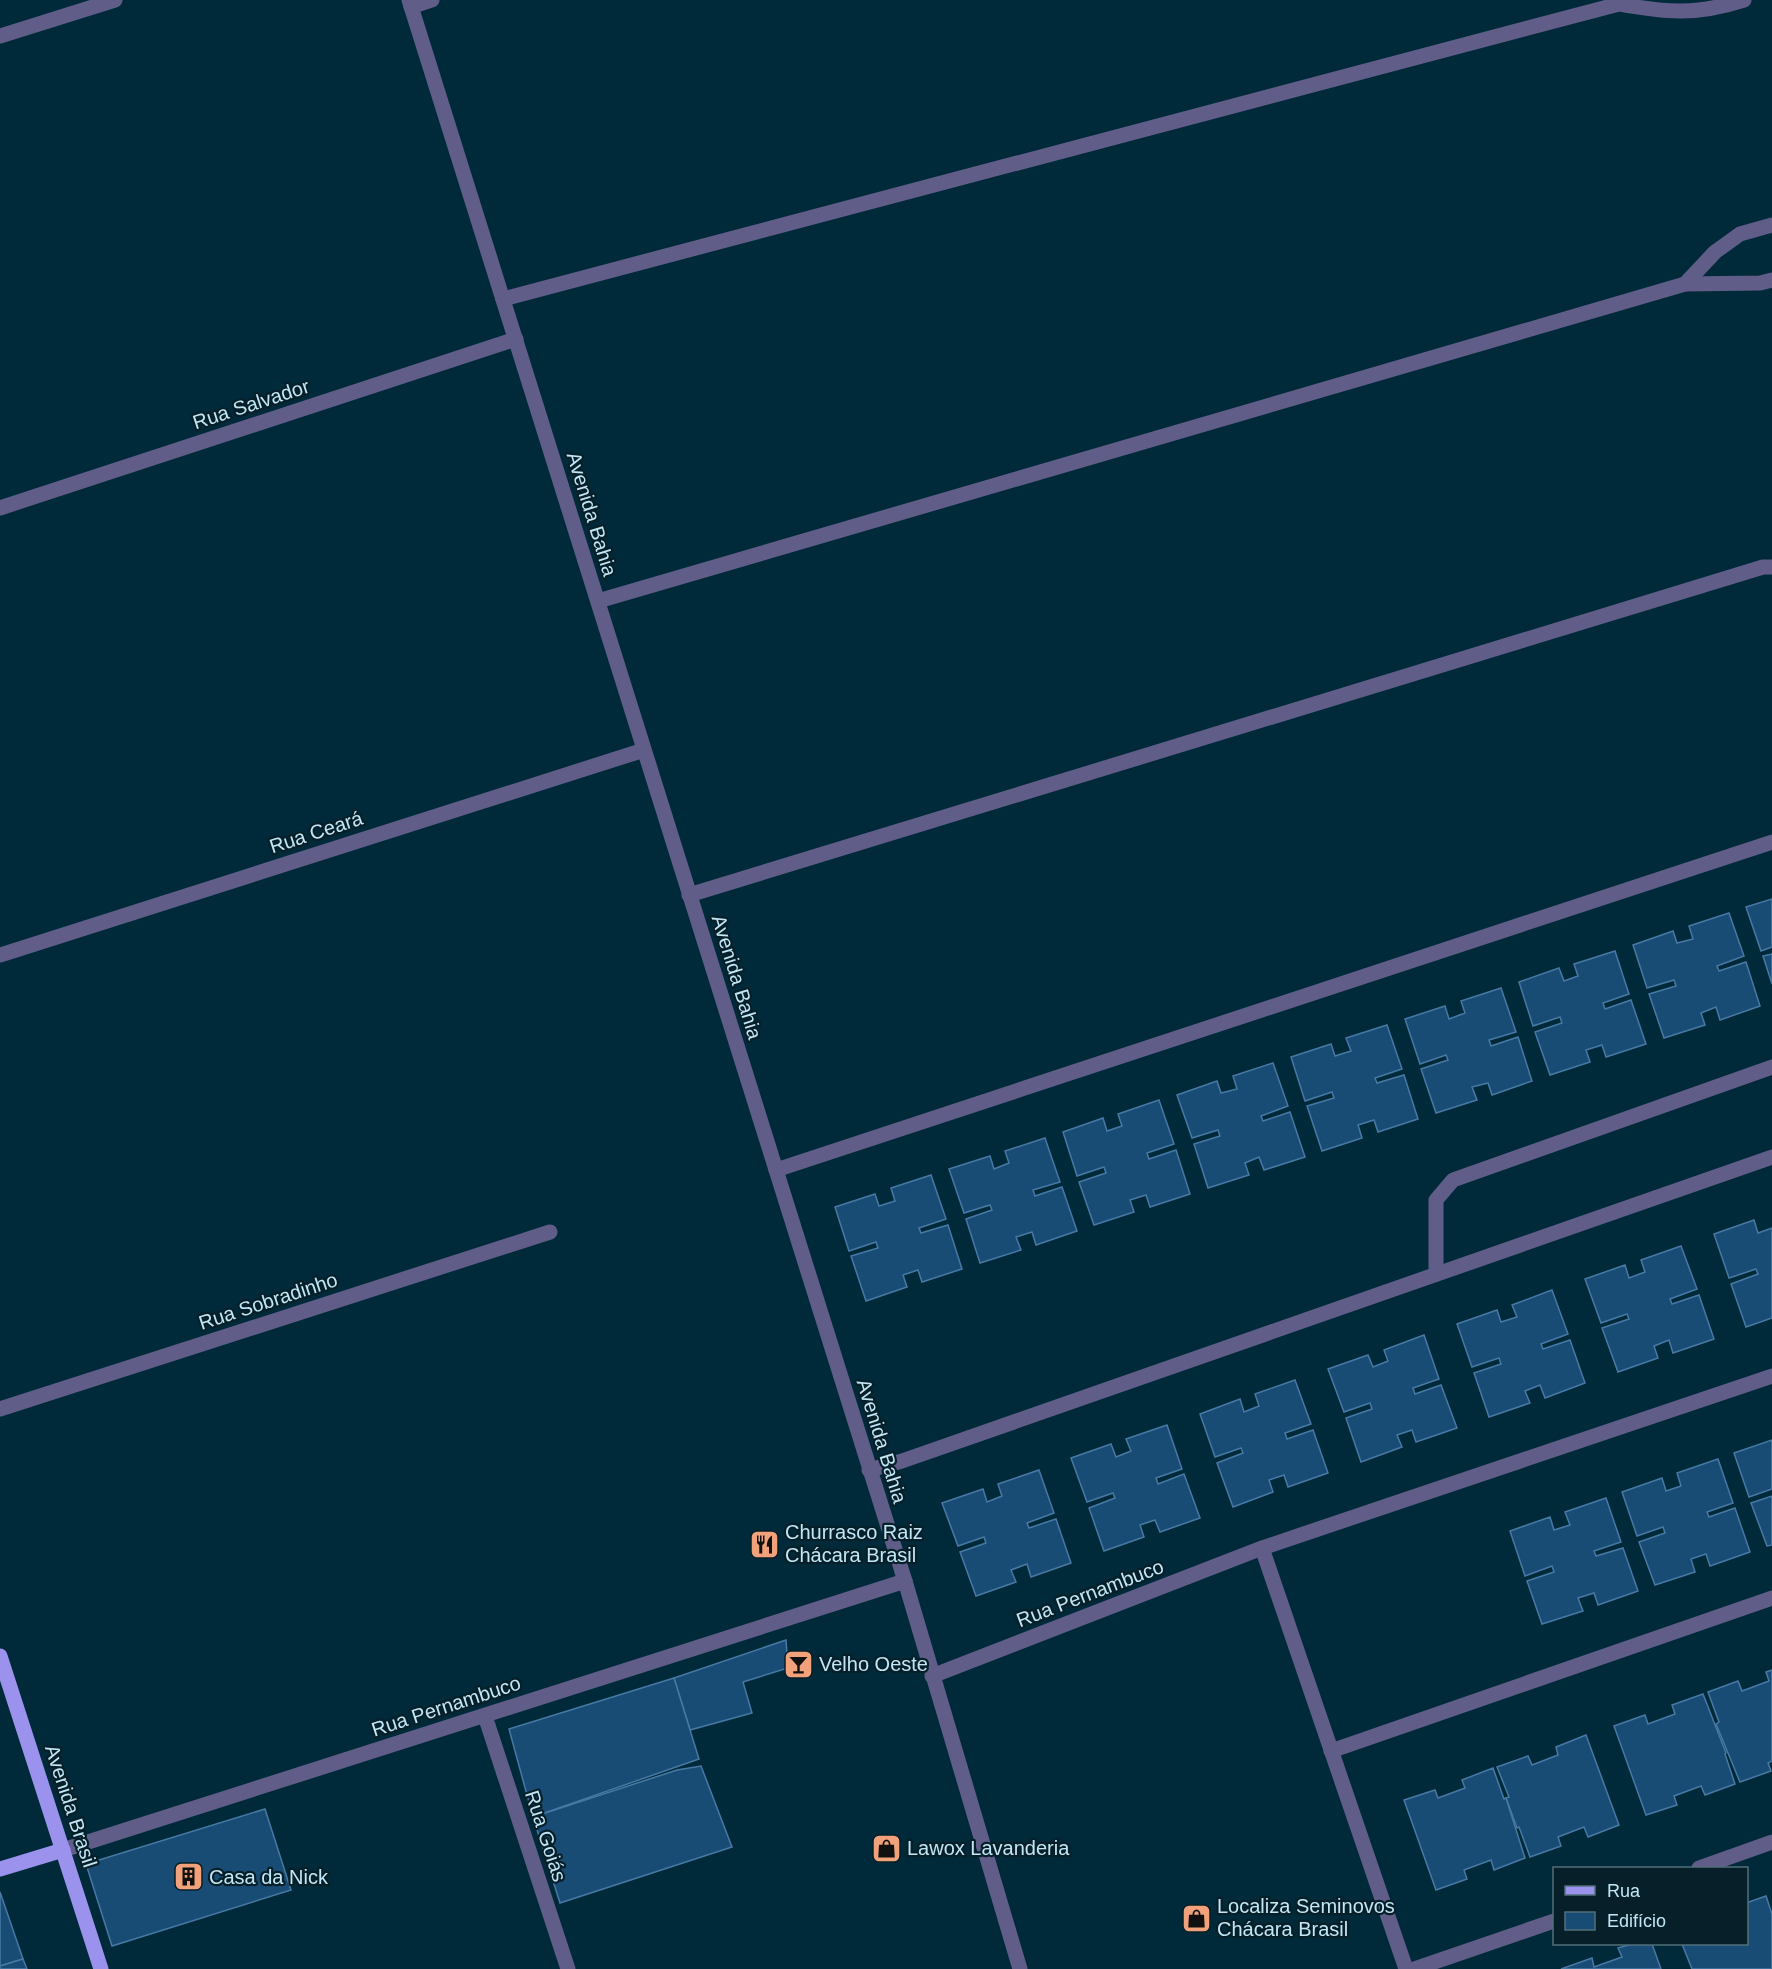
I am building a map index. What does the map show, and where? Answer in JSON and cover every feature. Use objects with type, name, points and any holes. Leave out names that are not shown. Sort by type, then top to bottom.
[{"type":"main road","name":"Avenida Brasil","points":[[0,1656],[101,1969]]},
{"type":"main road","name":"Rua Pernambuco","points":[[0,1869],[63,1850]]},
{"type":"street","points":[[0,36],[115,0]]},
{"type":"street","points":[[410,4],[432,0]]},
{"type":"street","points":[[503,299],[1621,2],[1651,10],[1687,12],[1719,8],[1744,0]]},
{"type":"street","name":"Avenida Bahia","points":[[410,4],[904,1581],[1020,1969]]},
{"type":"street","points":[[1685,284],[1715,252],[1740,234],[1772,225]]},
{"type":"street","points":[[597,601],[1685,284],[1760,283],[1772,280]]},
{"type":"street","name":"Rua Salvador","points":[[0,508],[516,339]]},
{"type":"street","points":[[689,895],[1769,563]]},
{"type":"street","name":"Rua Ceará","points":[[0,955],[644,750]]},
{"type":"street","points":[[776,1170],[1772,842]]},
{"type":"street","points":[[1436,1274],[1436,1200],[1453,1180],[1772,1067]]},
{"type":"street","points":[[869,1470],[902,1461],[1772,1158]]},
{"type":"street","name":"Rua Sobradinho","points":[[0,1410],[550,1232]]},
{"type":"street","name":"Rua Pernambuco","points":[[932,1676],[1262,1548],[1772,1376]]},
{"type":"street","points":[[1262,1548],[1406,1969]]},
{"type":"street","name":"Rua Pernambuco","points":[[63,1850],[904,1581]]},
{"type":"street","points":[[1331,1751],[1772,1598]]},
{"type":"street","name":"Rua Goiás","points":[[485,1716],[568,1969]]},
{"type":"street","points":[[1704,1867],[1772,1842]]},
{"type":"street","points":[[1414,1969],[1553,1920]]},
{"type":"building","points":[[1772,899],[1772,947],[1761,951],[1746,907]]},
{"type":"building","points":[[1729,913],[1744,956],[1717,966],[1719,971],[1746,962],[1760,1006],[1720,1020],[1716,1007],[1701,1013],[1705,1025],[1664,1038],[1649,994],[1676,986],[1674,980],[1647,988],[1633,945],[1673,931],[1677,943],[1693,939],[1689,926]]},
{"type":"building","points":[[1615,951],[1629,994],[1603,1003],[1605,1009],[1631,1000],[1646,1044],[1606,1057],[1602,1045],[1586,1050],[1590,1062],[1550,1075],[1535,1032],[1562,1023],[1560,1017],[1533,1026],[1519,982],[1559,968],[1564,981],[1578,976],[1574,964]]},
{"type":"building","points":[[1772,954],[1772,984],[1763,956]]},
{"type":"building","points":[[1501,988],[1516,1032],[1489,1040],[1491,1046],[1518,1037],[1532,1081],[1492,1095],[1488,1083],[1472,1087],[1477,1100],[1436,1113],[1421,1069],[1448,1060],[1446,1055],[1420,1064],[1405,1019],[1445,1006],[1449,1019],[1465,1013],[1461,1001]]},
{"type":"building","points":[[1387,1025],[1402,1069],[1375,1078],[1377,1083],[1404,1075],[1418,1119],[1378,1132],[1374,1120],[1358,1125],[1362,1138],[1322,1151],[1307,1106],[1334,1098],[1332,1092],[1305,1101],[1291,1057],[1331,1044],[1335,1056],[1351,1051],[1346,1038]]},
{"type":"building","points":[[1273,1063],[1288,1106],[1261,1116],[1263,1121],[1290,1112],[1305,1157],[1264,1170],[1259,1157],[1245,1163],[1249,1175],[1208,1188],[1194,1144],[1220,1136],[1218,1130],[1192,1138],[1177,1095],[1217,1081],[1221,1093],[1237,1089],[1233,1076]]},
{"type":"building","points":[[1159,1100],[1174,1144],[1147,1153],[1149,1159],[1176,1150],[1190,1194],[1150,1207],[1146,1195],[1130,1200],[1134,1212],[1094,1225],[1079,1182],[1106,1173],[1104,1167],[1077,1176],[1063,1132],[1103,1118],[1107,1131],[1122,1126],[1118,1114]]},
{"type":"building","points":[[1045,1138],[1060,1182],[1033,1190],[1035,1196],[1062,1187],[1077,1231],[1036,1245],[1032,1232],[1016,1237],[1021,1250],[980,1263],[966,1219],[992,1210],[990,1205],[964,1213],[949,1169],[990,1156],[994,1169],[1009,1163],[1005,1151]]},
{"type":"building","points":[[931,1175],[946,1219],[919,1228],[921,1233],[948,1225],[962,1269],[922,1282],[918,1270],[903,1275],[907,1287],[866,1301],[851,1256],[878,1248],[876,1242],[849,1251],[835,1207],[875,1194],[879,1206],[895,1201],[891,1188]]},
{"type":"building","points":[[1754,1220],[1758,1233],[1772,1228],[1772,1318],[1746,1327],[1731,1284],[1758,1274],[1756,1269],[1729,1278],[1714,1234]]},
{"type":"building","points":[[1681,1246],[1697,1289],[1670,1299],[1672,1304],[1699,1295],[1714,1339],[1673,1353],[1669,1340],[1654,1346],[1658,1358],[1618,1372],[1602,1328],[1629,1319],[1627,1314],[1601,1323],[1585,1279],[1625,1265],[1629,1278],[1645,1272],[1641,1260]]},
{"type":"building","points":[[1552,1290],[1568,1334],[1541,1344],[1543,1349],[1570,1340],[1585,1383],[1545,1398],[1540,1385],[1525,1391],[1530,1403],[1489,1417],[1474,1373],[1501,1364],[1499,1358],[1472,1367],[1457,1324],[1497,1310],[1501,1322],[1517,1317],[1512,1305]]},
{"type":"building","points":[[1424,1335],[1439,1379],[1413,1388],[1415,1394],[1441,1385],[1457,1428],[1416,1442],[1412,1430],[1397,1435],[1402,1447],[1361,1462],[1346,1418],[1372,1409],[1370,1403],[1344,1412],[1328,1369],[1368,1355],[1373,1367],[1388,1361],[1384,1350]]},
{"type":"building","points":[[1295,1380],[1311,1424],[1285,1433],[1287,1439],[1313,1430],[1328,1473],[1288,1487],[1284,1475],[1269,1480],[1273,1492],[1233,1507],[1217,1463],[1243,1453],[1241,1448],[1215,1457],[1200,1414],[1240,1399],[1244,1412],[1259,1406],[1255,1394]]},
{"type":"building","points":[[1167,1425],[1182,1469],[1156,1478],[1158,1484],[1184,1474],[1200,1518],[1160,1532],[1155,1520],[1140,1525],[1144,1537],[1104,1551],[1089,1508],[1115,1498],[1113,1493],[1087,1502],[1071,1458],[1111,1444],[1116,1457],[1131,1451],[1126,1439]]},
{"type":"building","points":[[1772,1440],[1772,1489],[1749,1497],[1734,1453]]},
{"type":"building","points":[[1718,1459],[1733,1503],[1707,1512],[1709,1517],[1735,1508],[1750,1552],[1710,1566],[1706,1554],[1691,1559],[1695,1572],[1655,1585],[1639,1542],[1665,1533],[1663,1527],[1637,1536],[1622,1492],[1662,1478],[1666,1491],[1681,1486],[1677,1473]]},
{"type":"building","points":[[1039,1470],[1054,1513],[1027,1523],[1029,1528],[1056,1519],[1071,1563],[1031,1577],[1027,1564],[1011,1570],[1016,1582],[976,1596],[960,1552],[986,1543],[984,1537],[958,1546],[942,1503],[983,1489],[987,1502],[1002,1496],[998,1484]]},
{"type":"building","points":[[1772,1496],[1772,1545],[1767,1546],[1751,1503]]},
{"type":"building","points":[[1606,1498],[1621,1542],[1594,1551],[1596,1556],[1623,1548],[1638,1591],[1598,1605],[1594,1593],[1578,1598],[1583,1611],[1542,1624],[1527,1581],[1554,1572],[1552,1566],[1525,1576],[1510,1531],[1550,1517],[1554,1530],[1570,1525],[1565,1512]]},
{"type":"building","points":[[786,1640],[788,1668],[743,1682],[752,1713],[690,1730],[674,1678]]},
{"type":"building","points":[[1772,1670],[1772,1761],[1768,1763],[1771,1771],[1740,1782],[1716,1724],[1719,1722],[1708,1692],[1738,1681],[1742,1691],[1769,1681],[1766,1672]]},
{"type":"building","points":[[674,1678],[699,1759],[533,1817],[509,1729]]},
{"type":"building","points":[[1703,1694],[1726,1753],[1735,1784],[1705,1795],[1701,1786],[1674,1796],[1677,1805],[1646,1815],[1614,1726],[1645,1715],[1648,1724],[1675,1714],[1672,1705]]},
{"type":"building","points":[[1586,1735],[1619,1825],[1588,1837],[1584,1827],[1558,1837],[1561,1846],[1530,1857],[1506,1798],[1509,1797],[1497,1767],[1528,1756],[1532,1765],[1558,1755],[1556,1747]]},
{"type":"building","points":[[701,1766],[732,1847],[560,1903],[533,1817],[677,1770]]},
{"type":"building","points":[[1493,1768],[1504,1799],[1506,1798],[1525,1858],[1494,1870],[1491,1860],[1464,1870],[1467,1879],[1436,1890],[1404,1800],[1435,1790],[1438,1798],[1465,1788],[1462,1780]]},
{"type":"building","name":"Casa da Nick","points":[[265,1809],[291,1890],[112,1946],[86,1864]]},
{"type":"building","points":[[0,1892],[23,1959],[0,1966]]},
{"type":"building","points":[[1766,1896],[1772,1914],[1772,1969],[1692,1969],[1682,1945],[1748,1945],[1748,1902]]},
{"type":"building","points":[[1628,1945],[1652,1945],[1661,1969],[1561,1969],[1592,1958],[1594,1967],[1622,1957],[1618,1948]]},
{"type":"building","points":[[23,1959],[27,1969],[0,1969],[0,1966]]},
{"type":"place","name":"Churrasco Raiz Chácara Brasil","points":[[764,1544]]},
{"type":"place","name":"Velho Oeste","points":[[798,1664]]},
{"type":"place","name":"Lawox Lavanderia","points":[[886,1848]]},
{"type":"place","name":"Casa da Nick","points":[[188,1877]]},
{"type":"place","name":"Localiza Seminovos Chácara Brasil","points":[[1196,1918]]}]
